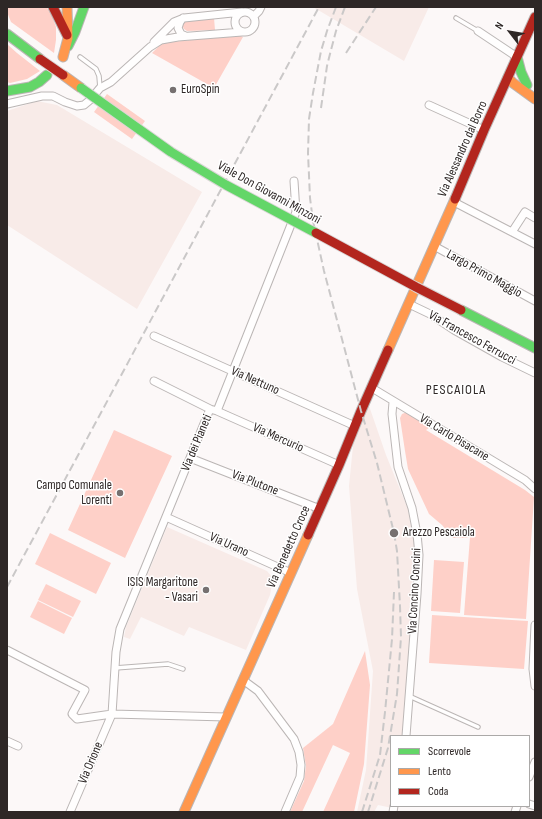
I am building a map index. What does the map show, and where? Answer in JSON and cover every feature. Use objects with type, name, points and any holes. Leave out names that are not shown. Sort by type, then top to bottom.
[{"type":"main road","points":[[53,7],[68,38]]},
{"type":"main road","points":[[67,7],[68,38],[63,57],[75,32],[84,7]]},
{"type":"main road","points":[[68,20],[72,7]]},
{"type":"main road","name":"Via Alessandro dal Borro","points":[[414,291],[535,17]]},
{"type":"main road","points":[[7,24],[10,37]]},
{"type":"main road","name":"Viale Don Giovanni Minzoni","points":[[10,37],[171,152],[226,185],[285,218],[535,348]]},
{"type":"main road","points":[[517,57],[521,72],[535,99]]},
{"type":"main road","points":[[8,90],[30,87],[47,75]]},
{"type":"main road","points":[[508,78],[528,88]]},
{"type":"main road","points":[[502,91],[512,88],[528,88]]},
{"type":"main road","name":"Via Benedetto Croce","points":[[184,812],[242,680],[340,465],[355,426],[414,291]]},
{"type":"street","points":[[254,16],[261,7]]},
{"type":"street","points":[[242,12],[236,16],[234,22],[237,29],[242,32]]},
{"type":"street","points":[[7,104],[42,96],[53,96],[77,106],[84,105],[100,88],[111,82],[150,47],[161,40],[185,36],[249,32],[254,28],[256,22],[254,16],[248,12],[184,18],[174,22],[155,39],[150,47]]},
{"type":"street","points":[[184,18],[180,22],[178,28],[181,34],[185,36]]},
{"type":"street","points":[[478,31],[517,57]]},
{"type":"street","points":[[429,105],[484,130]]},
{"type":"street","name":"Via dei Pianeti","points":[[112,714],[116,652],[120,629],[190,458],[232,372],[296,212],[294,181]]},
{"type":"street","points":[[454,202],[535,244]]},
{"type":"street","points":[[512,232],[525,212],[535,218]]},
{"type":"street","name":"Largo Primo Maggio","points":[[434,246],[535,301]]},
{"type":"street","name":"Via Francesco Ferrucci","points":[[409,304],[430,314],[454,330],[502,357],[535,372]]},
{"type":"street","name":"Via Nettuno","points":[[154,336],[355,426]]},
{"type":"street","name":"Via Mercurio","points":[[154,381],[213,410],[340,465]]},
{"type":"street","name":"Via Carlo Pisacane","points":[[372,388],[525,480],[535,489]]},
{"type":"street","name":"Via Concino Concini","points":[[394,402],[392,414],[398,468],[412,508],[419,555],[406,735]]},
{"type":"street","name":"Via Plutone","points":[[190,458],[320,509]]},
{"type":"street","name":"Via Urano","points":[[166,517],[291,573]]},
{"type":"street","points":[[535,625],[533,669],[535,686]]},
{"type":"street","points":[[7,650],[85,690],[72,714],[77,719],[112,714],[226,717]]},
{"type":"street","points":[[242,680],[258,691],[294,739],[299,752],[301,764],[300,777],[285,812]]},
{"type":"street","name":"Via Orione","points":[[70,812],[112,714]]},
{"type":"street","points":[[7,741],[18,746]]},
{"type":"street","points":[[530,774],[535,762]]},
{"type":"lane","points":[[456,18],[478,31]]},
{"type":"lane","points":[[80,57],[96,69],[99,76],[100,88]]},
{"type":"lane","points":[[115,668],[168,664],[184,669]]},
{"type":"lane","points":[[408,695],[478,727]]},
{"type":"shaded area","points":[[7,7],[46,7],[51,13],[56,27],[54,53],[11,22],[7,12]]},
{"type":"shaded area","points":[[313,7],[429,7],[404,61]]},
{"type":"shaded area","points":[[214,18],[215,30],[187,31],[183,27],[185,20]]},
{"type":"shaded area","points":[[238,35],[243,37],[214,88],[152,53],[162,43]]},
{"type":"shaded area","points":[[7,44],[40,71],[27,79],[10,83],[7,82]]},
{"type":"shaded area","points":[[107,94],[145,121],[132,139],[94,112]]},
{"type":"shaded area","points":[[37,101],[57,105],[202,192],[137,309],[7,225],[7,111]]},
{"type":"shaded area","points":[[367,400],[386,455],[408,509],[415,549],[415,576],[403,735],[390,735],[390,807],[392,808],[378,805],[374,812],[357,812],[366,770],[373,671],[357,589],[349,486],[355,426]]},
{"type":"shaded area","points":[[407,412],[428,425],[429,428],[426,430],[525,490],[534,497],[526,619],[464,615],[470,537],[453,538],[442,525],[429,514],[408,469],[400,418],[402,414]]},
{"type":"shaded area","name":"Campo Comunale Lorenti","points":[[114,430],[172,456],[125,558],[68,530]]},
{"type":"shaded area","name":"ISIS Margaritone - Vasari","points":[[167,527],[267,571],[273,578],[270,595],[246,650],[189,627],[184,636],[141,617],[130,639],[124,637],[126,627]]},
{"type":"shaded area","points":[[50,533],[111,563],[96,594],[35,564]]},
{"type":"shaded area","points":[[434,560],[464,562],[460,613],[431,611]]},
{"type":"shaded area","points":[[46,584],[81,601],[73,617],[38,600]]},
{"type":"shaded area","points":[[38,601],[72,618],[64,634],[30,617]]},
{"type":"shaded area","points":[[432,615],[528,621],[524,669],[429,663]]},
{"type":"shaded area","points":[[365,651],[370,685],[364,764],[354,812],[323,812],[350,753],[333,745],[302,812],[290,812],[304,781],[306,766],[303,748],[333,724]]},
{"type":"railway","points":[[7,587],[319,7]]},
{"type":"railway","points":[[336,7],[321,51],[309,119],[308,153],[310,198],[313,221],[324,271],[361,411],[377,463],[397,551],[401,637],[397,694],[390,735]]},
{"type":"railway","points":[[321,108],[327,66],[336,31],[345,7]]},
{"type":"railway","points":[[346,53],[376,7]]},
{"type":"railway","points":[[362,812],[380,755],[392,639],[394,592]]},
{"type":"railway","points":[[368,812],[388,748],[390,736]]},
{"type":"traffic: fast","points":[[68,46],[84,7]]},
{"type":"traffic: fast","points":[[7,34],[40,59]]},
{"type":"traffic: fast","points":[[517,57],[521,72],[527,85]]},
{"type":"traffic: fast","points":[[7,91],[30,87],[47,75]]},
{"type":"traffic: fast","points":[[81,88],[171,152],[226,185],[316,233]]},
{"type":"traffic: fast","points":[[461,310],[535,348]]},
{"type":"traffic: slow","points":[[63,57],[68,38],[67,7]]},
{"type":"traffic: slow","points":[[63,75],[81,88]]},
{"type":"traffic: slow","points":[[508,78],[535,99]]},
{"type":"traffic: slow","points":[[388,350],[455,199]]},
{"type":"traffic: slow","points":[[184,812],[308,535]]},
{"type":"traffic: jam","points":[[53,7],[67,35]]},
{"type":"traffic: jam","points":[[455,199],[484,130],[535,17]]},
{"type":"traffic: jam","points":[[40,59],[63,75]]},
{"type":"traffic: jam","points":[[316,233],[461,310]]},
{"type":"traffic: jam","points":[[308,535],[388,350]]},
{"type":"place","name":"EuroSpin","points":[[173,90]]},
{"type":"place","name":"Campo Comunale Lorenti","points":[[120,493]]},
{"type":"place","name":"Arezzo Pescaiola","points":[[394,533]]},
{"type":"place","name":"ISIS Margaritone - Vasari","points":[[206,590]]},
{"type":"district","name":"PESCAIOLA","points":[[456,390]]}]
